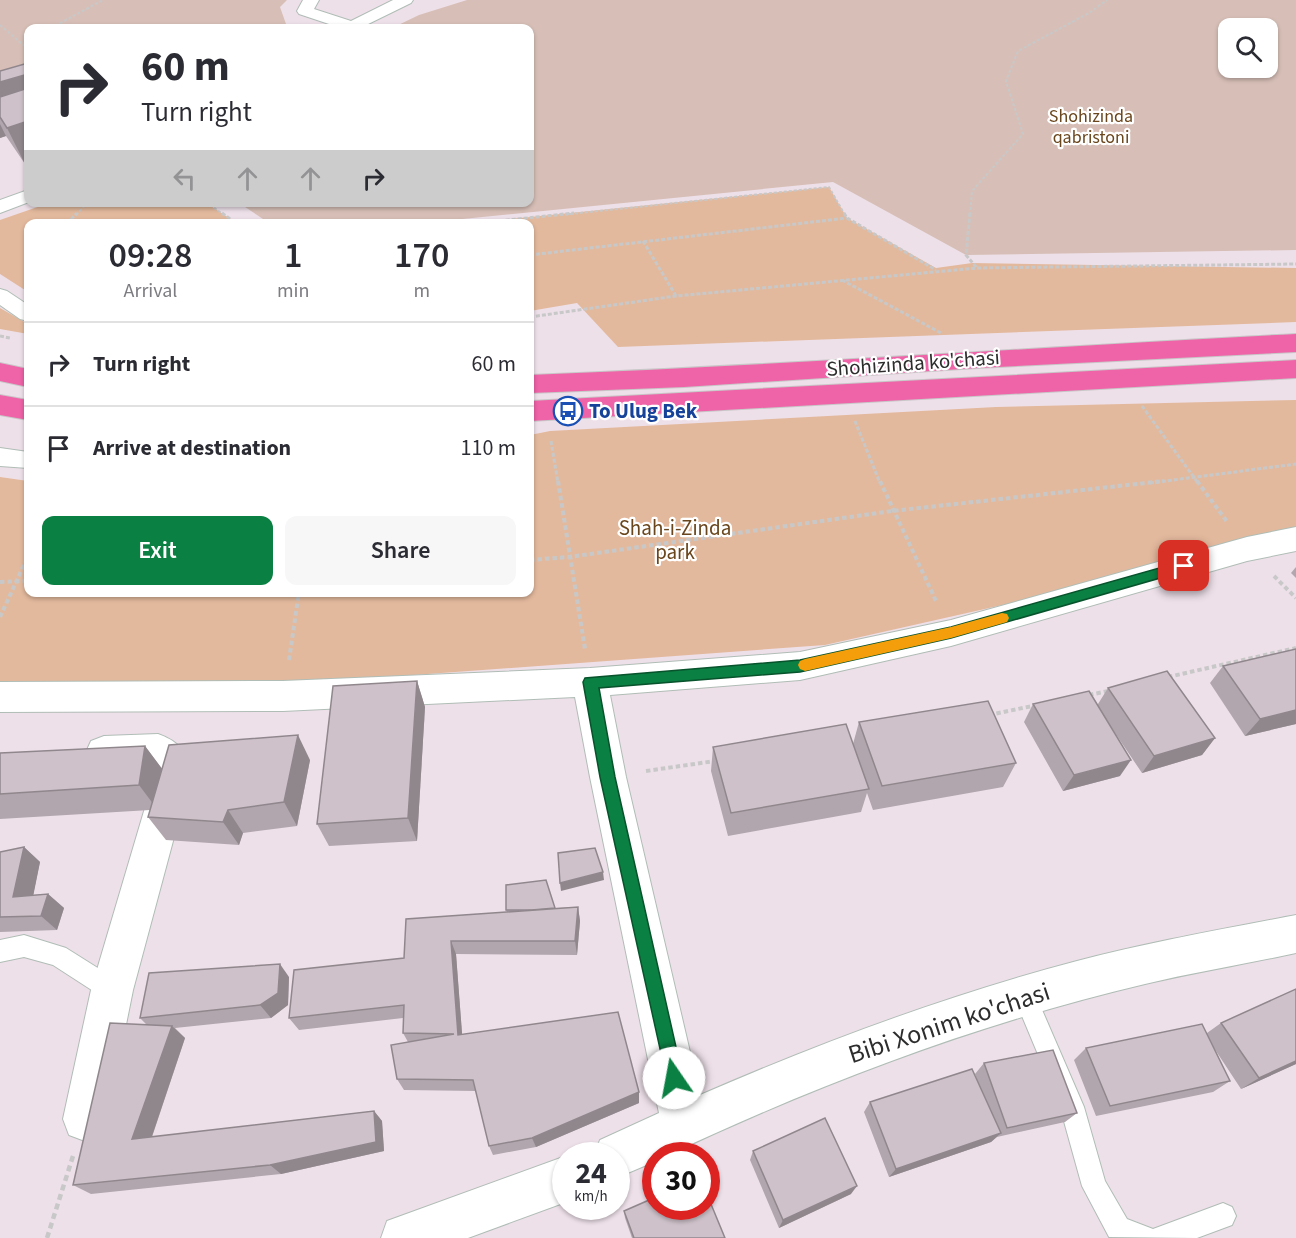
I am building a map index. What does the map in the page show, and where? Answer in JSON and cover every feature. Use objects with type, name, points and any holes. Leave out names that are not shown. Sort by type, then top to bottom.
[{"type":"main road","name":"Shohizinda ko'chasi","points":[[534,384],[684,378],[977,359],[1296,343]]},
{"type":"main road","name":"Shohizinda ko'chasi","points":[[534,411],[1296,369]]},
{"type":"main road","points":[[0,372],[24,377]]},
{"type":"main road","points":[[0,405],[24,409]]},
{"type":"street","points":[[311,0],[305,11],[342,24]]},
{"type":"street","points":[[356,24],[405,0]]},
{"type":"street","points":[[0,207],[24,198]]},
{"type":"street","points":[[0,296],[24,311]]},
{"type":"street","points":[[0,457],[24,460]]},
{"type":"street","points":[[0,697],[283,696],[590,682],[800,666],[951,633],[1247,549],[1296,539]]},
{"type":"street","points":[[590,682],[608,777],[684,1124]]},
{"type":"street","points":[[68,754],[158,750],[170,759],[173,774],[112,990],[85,1119]]},
{"type":"street","name":"Bibi Xonim ko'chasi","points":[[630,1149],[827,1062],[1024,997],[1144,964],[1296,934]]},
{"type":"street","points":[[404,1238],[482,1224],[552,1186]]},
{"type":"lane","points":[[0,951],[24,946],[58,956],[112,990]]},
{"type":"lane","points":[[1024,997],[1072,1107],[1094,1186],[1118,1228],[1144,1238]]},
{"type":"lane","points":[[1162,1238],[1223,1216]]},
{"type":"path","points":[[58,24],[103,0]]},
{"type":"path","points":[[977,268],[966,255],[972,191],[1023,134],[1006,81],[1018,51],[1089,13],[1107,0]]},
{"type":"path","points":[[0,25],[24,43]]},
{"type":"path","points":[[519,219],[829,187],[847,218],[937,271]]},
{"type":"path","points":[[72,219],[83,207]]},
{"type":"path","points":[[213,207],[230,219]]},
{"type":"path","points":[[534,255],[847,218]]},
{"type":"path","points":[[643,241],[676,296]]},
{"type":"path","points":[[534,315],[676,296],[977,268],[1296,264]]},
{"type":"path","points":[[841,279],[944,334]]},
{"type":"path","points":[[1140,403],[1247,549]]},
{"type":"path","points":[[853,415],[892,511],[951,633]]},
{"type":"path","points":[[550,431],[590,682]]},
{"type":"path","points":[[534,560],[569,557],[892,511],[1194,478],[1296,464]]},
{"type":"path","points":[[0,617],[24,565]]},
{"type":"path","points":[[0,582],[24,581]]},
{"type":"path","points":[[283,696],[298,597]]},
{"type":"path","points":[[1159,680],[1296,648]]},
{"type":"path","points":[[1080,696],[1113,690]]},
{"type":"path","points":[[979,717],[1046,703]]},
{"type":"path","points":[[608,777],[722,760]]},
{"type":"path","points":[[47,1238],[58,1202]]},
{"type":"green space","points":[[0,0],[287,0],[280,7],[286,24],[24,24],[24,96],[0,103]]},
{"type":"green space","name":"Shohizinda qabristoni","points":[[467,0],[1296,0],[1296,250],[966,255],[833,182],[462,219],[263,219],[245,207],[534,207],[534,24],[400,24],[419,15]]},
{"type":"green space","points":[[829,187],[847,218],[936,268],[972,263],[1296,268],[1296,322],[618,347],[577,303],[534,310],[534,219],[510,219]]},
{"type":"green space","points":[[37,207],[212,207],[231,219],[24,219],[24,289],[0,274],[0,220]]},
{"type":"green space","points":[[0,308],[24,322],[24,333],[0,329]]},
{"type":"green space","name":"Shah-i-Zinda park","points":[[1296,400],[1296,539],[825,645],[318,682],[0,682],[0,477],[24,480],[24,597],[534,597],[534,434],[550,431],[996,407]]},
{"type":"building","points":[[24,64],[24,75],[0,82],[0,71]]},
{"type":"building","points":[[24,89],[24,122],[7,128],[0,117],[0,97]]},
{"type":"building","points":[[1296,649],[1296,710],[1260,719],[1223,666]]},
{"type":"building","points":[[1167,671],[1215,738],[1154,756],[1108,688]]},
{"type":"building","points":[[417,681],[408,818],[317,824],[333,686]]},
{"type":"building","points":[[1089,691],[1131,760],[1074,775],[1033,704]]},
{"type":"building","points":[[988,701],[1016,763],[882,786],[859,722]]},
{"type":"building","points":[[846,724],[869,789],[731,813],[713,747]]},
{"type":"building","points":[[298,735],[284,802],[228,810],[223,822],[148,817],[169,745]]},
{"type":"building","points":[[145,746],[139,785],[0,794],[0,753]]},
{"type":"building","points":[[24,847],[13,897],[48,894],[41,916],[0,917],[0,852]]},
{"type":"building","points":[[595,848],[603,872],[560,883],[558,853]]},
{"type":"building","points":[[546,880],[555,908],[506,910],[506,885]]},
{"type":"building","points":[[578,907],[575,941],[451,941],[458,1035],[618,1012],[639,1092],[532,1138],[489,1146],[473,1080],[397,1079],[391,1045],[454,1034],[403,1033],[404,1005],[289,1018],[294,970],[404,958],[406,919]]},
{"type":"building","points":[[280,964],[278,993],[260,1005],[140,1018],[149,973]]},
{"type":"building","points":[[1296,989],[1296,1061],[1259,1078],[1221,1023]]},
{"type":"building","points":[[110,1023],[172,1026],[132,1139],[374,1111],[376,1142],[270,1165],[73,1185]]},
{"type":"building","points":[[1202,1024],[1230,1081],[1110,1106],[1086,1048]]},
{"type":"building","points":[[1053,1050],[1077,1113],[1007,1128],[984,1063]]},
{"type":"building","points":[[972,1069],[1001,1133],[896,1169],[870,1102]]},
{"type":"building","points":[[825,1118],[857,1186],[783,1220],[753,1151]]},
{"type":"building","points":[[642,1203],[642,1220],[718,1220],[725,1238],[634,1238],[627,1220],[630,1220],[630,1208]]},
{"type":"slow traffic","points":[[805,665],[951,633],[1002,618]]},
{"type":"place","name":"To Ulug Bek","points":[[568,411]]},
{"type":"route","points":[[674,1078],[608,777],[590,682],[800,666],[951,633],[1184,566]]}]
